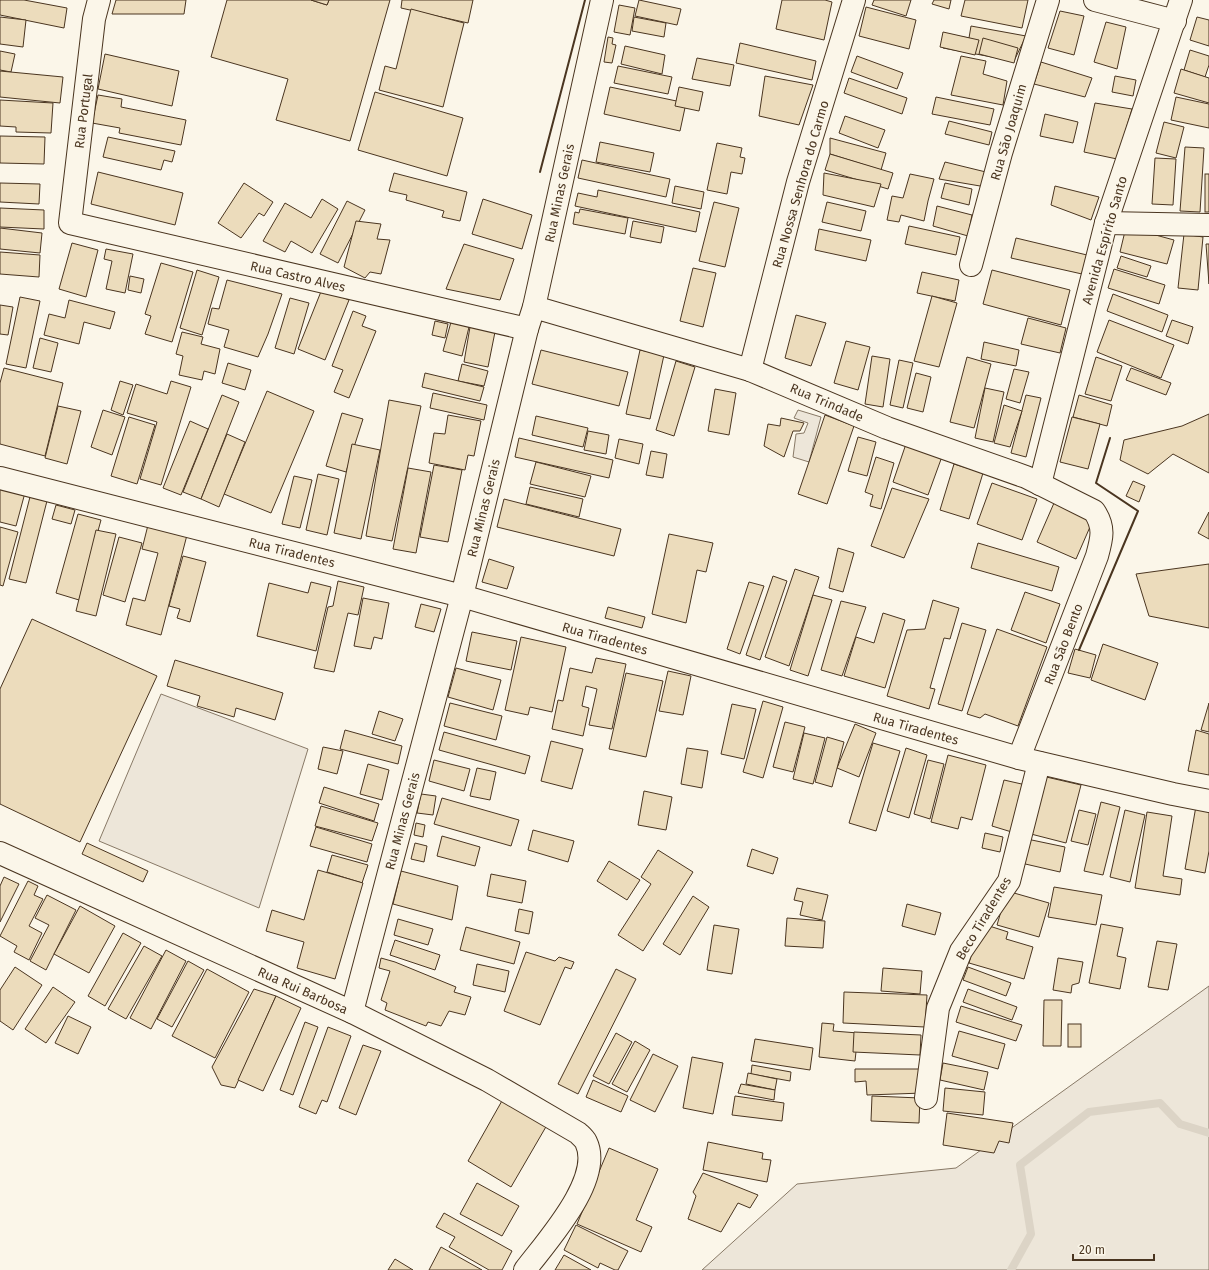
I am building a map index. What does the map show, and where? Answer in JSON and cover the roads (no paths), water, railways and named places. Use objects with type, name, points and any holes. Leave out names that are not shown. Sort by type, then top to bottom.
[{"type":"street","name":"Rua Portugal","points":[[70,223],[94,19],[99,0]]},
{"type":"street","name":"Rua Minas Gerais","points":[[352,1012],[462,596],[527,329],[534,307],[602,0]]},
{"type":"street","name":"Rua Nossa Senhora do Carmo","points":[[750,370],[798,182],[854,0]]},
{"type":"street","name":"Rua São Joaquim","points":[[971,266],[1002,153],[1048,0]]},
{"type":"street","points":[[1095,0],[1175,21]]},
{"type":"street","name":"Avenida Espírito Santo","points":[[1040,484],[1106,223],[1182,0]]},
{"type":"street","name":"Rua Castro Alves","points":[[70,223],[527,329]]},
{"type":"street","points":[[1106,223],[1209,225]]},
{"type":"street","name":"Rua Trindade","points":[[534,307],[750,370],[887,428],[1026,477],[1094,511],[1099,518],[1102,529]]},
{"type":"street","name":"Rua Tiradentes","points":[[0,478],[462,596],[1029,760],[1209,801]]},
{"type":"street","name":"Rua São Bento","points":[[1029,760],[1097,556],[1102,540],[1102,529]]},
{"type":"street","name":"Beco Tiradentes","points":[[926,1098],[938,1008],[961,951],[1009,880],[1029,760]]},
{"type":"street","name":"Rua Rui Barbosa","points":[[0,853],[352,1012],[487,1080],[578,1133],[585,1141],[589,1152],[589,1166],[584,1184],[573,1207],[525,1270]]},
{"type":"waterway","points":[[1011,1270],[1031,1234],[1020,1165],[1089,1112],[1160,1103],[1180,1124],[1209,1133]]}]
